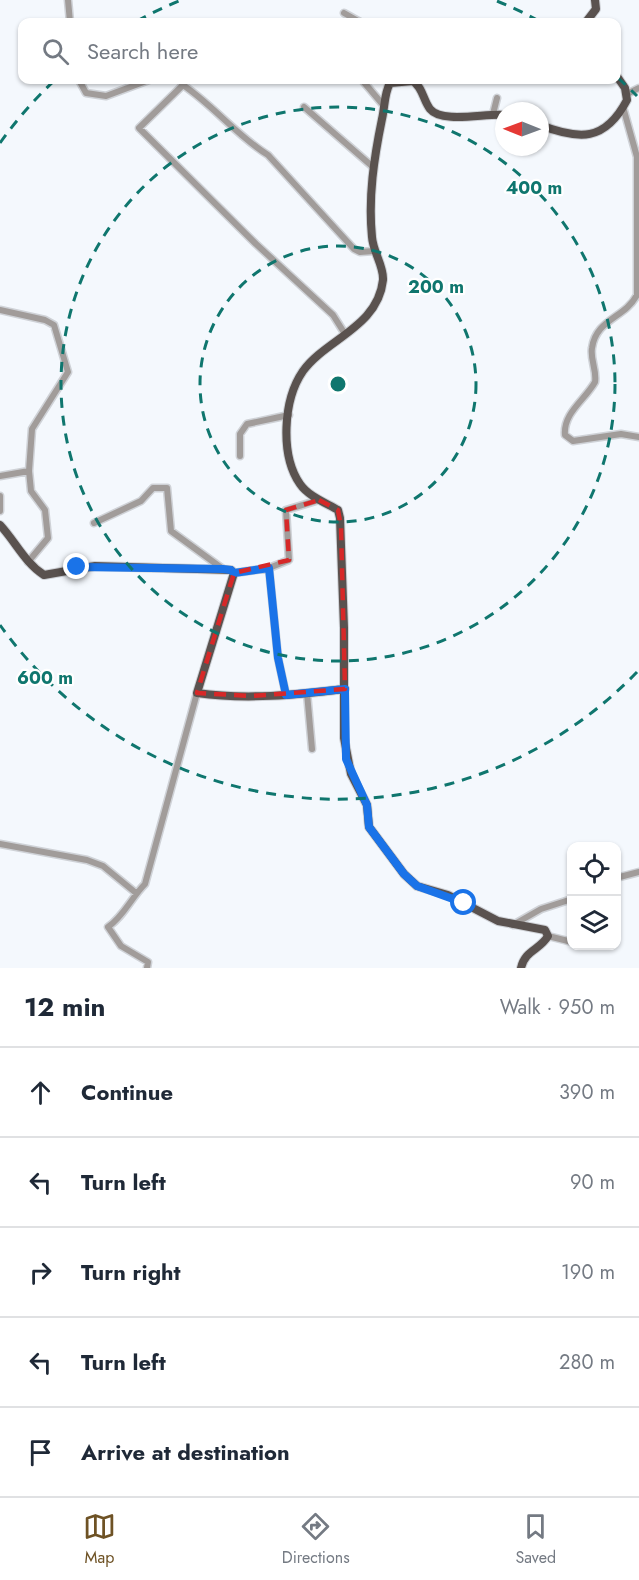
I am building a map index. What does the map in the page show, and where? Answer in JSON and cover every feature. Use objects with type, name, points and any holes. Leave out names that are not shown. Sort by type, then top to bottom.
[{"type":"main road","points":[[589,18],[596,9],[595,0]]},
{"type":"main road","points":[[388,84],[373,167],[371,216],[374,251],[383,272],[380,292],[373,311],[304,370],[294,391],[289,415],[290,466],[301,486],[319,500],[338,510],[340,518],[346,759],[367,805],[369,827],[381,845],[417,886],[448,895],[484,916],[513,925],[545,930],[548,936],[526,955],[521,968]]},
{"type":"main road","points":[[417,84],[431,110],[440,116],[493,114]]},
{"type":"main road","points":[[549,129],[565,135],[592,134],[611,122],[623,107],[627,94],[621,84]]},
{"type":"main road","points":[[0,525],[19,546],[28,562],[44,574],[95,566],[231,570],[234,573],[197,693],[220,696],[286,695],[345,689]]},
{"type":"street","points":[[68,0],[70,18]]},
{"type":"street","points":[[344,13],[353,18]]},
{"type":"street","points":[[81,84],[86,93],[106,96],[138,84]]},
{"type":"street","points":[[179,84],[140,128],[255,244],[333,315],[345,334]]},
{"type":"street","points":[[184,84],[203,98],[254,147],[268,155],[354,249],[360,252],[374,251]]},
{"type":"street","points":[[365,84],[384,106]]},
{"type":"street","points":[[627,94],[639,88]]},
{"type":"street","points":[[493,114],[497,98]]},
{"type":"street","points":[[304,107],[373,167]]},
{"type":"street","points":[[623,107],[637,157],[637,295],[631,306],[598,330],[592,347],[595,382],[567,418],[564,427],[565,435],[573,441],[621,434],[639,437]]},
{"type":"street","points":[[0,310],[45,320],[54,325],[66,363],[66,380],[32,429],[29,471],[31,491],[45,510],[48,538],[28,562]]},
{"type":"street","points":[[240,456],[240,434],[247,424],[289,415]]},
{"type":"street","points":[[0,476],[29,471]]},
{"type":"street","points":[[94,523],[141,501],[153,488],[167,488],[171,531],[223,569]]},
{"type":"street","points":[[0,496],[0,511]]},
{"type":"street","points":[[234,573],[269,568],[289,560],[286,510],[319,500]]},
{"type":"street","points":[[269,568],[278,658],[286,695]]},
{"type":"street","points":[[147,968],[148,962],[121,946],[108,927],[121,918],[130,899],[145,884],[197,693]]},
{"type":"street","points":[[306,693],[312,749]]},
{"type":"street","points":[[0,844],[103,866],[136,893]]},
{"type":"street","points":[[621,877],[639,872]]},
{"type":"street","points":[[513,925],[541,909],[567,901]]},
{"type":"street","points":[[548,936],[567,941]]},
{"type":"highlighted area","points":[[319,500],[338,510],[341,527],[345,689],[251,696],[197,693],[234,573],[289,560],[286,510]]},
{"type":"route","points":[[77,567],[223,569],[234,573],[269,568],[278,658],[286,695],[345,689],[346,759],[367,805],[369,827],[404,874],[417,886],[424,891],[448,895],[464,903]]}]
